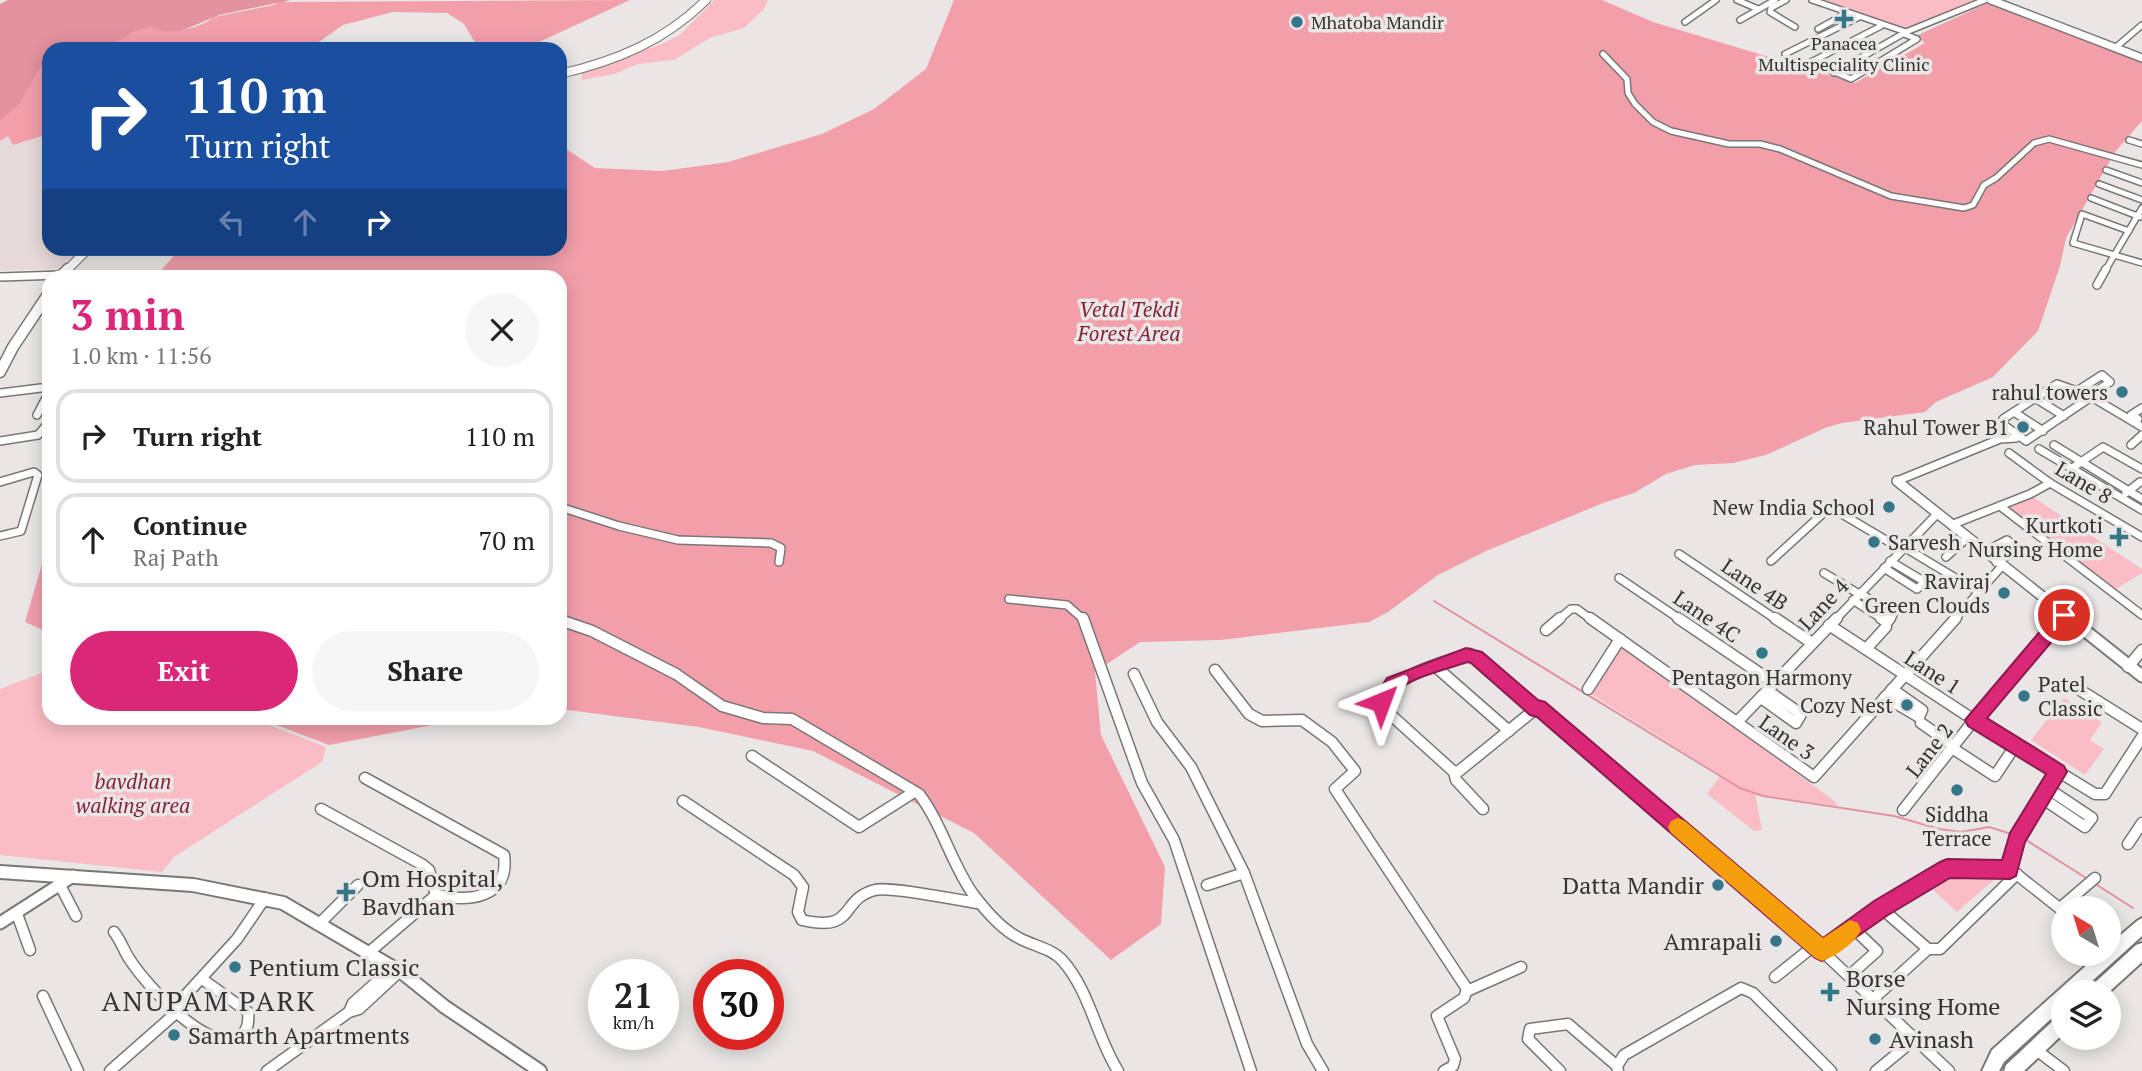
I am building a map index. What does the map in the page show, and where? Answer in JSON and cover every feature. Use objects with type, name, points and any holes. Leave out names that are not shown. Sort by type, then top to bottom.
[{"type":"main road","points":[[567,71],[615,58],[670,33],[706,0]]},
{"type":"main road","points":[[67,270],[81,256]]},
{"type":"main road","points":[[0,372],[12,346],[42,303]]},
{"type":"main road","points":[[0,872],[193,885],[283,903],[400,971],[445,1007],[540,1071]]},
{"type":"main road","points":[[2121,944],[2142,927]]},
{"type":"main road","points":[[2110,980],[2142,951]]},
{"type":"main road","points":[[2081,980],[2095,966]]},
{"type":"main road","points":[[2113,966],[2117,974]]},
{"type":"main road","points":[[1990,1071],[1998,1056],[2051,1008]]},
{"type":"main road","points":[[2012,1071],[2051,1034]]},
{"type":"street","points":[[1685,22],[1716,0]]},
{"type":"street","points":[[1737,0],[1758,9]]},
{"type":"street","points":[[1740,20],[1775,0]]},
{"type":"street","points":[[1786,0],[1771,8],[1770,12],[1795,27]]},
{"type":"street","points":[[1812,0],[1917,39],[1850,79],[1834,73],[1811,62],[1881,26]]},
{"type":"street","points":[[1834,73],[1905,33],[1985,0]]},
{"type":"street","points":[[1991,0],[2142,58]]},
{"type":"street","points":[[1818,29],[1847,13]]},
{"type":"street","points":[[1785,54],[1859,17]]},
{"type":"street","points":[[2116,48],[2142,25]]},
{"type":"street","points":[[1603,54],[1627,79],[1628,93],[1635,104],[1660,126],[1729,145],[1760,144],[1780,149],[1875,191],[1911,200],[1964,208],[1973,205],[1984,185],[1996,178],[2034,143],[2049,139],[2142,165]]},
{"type":"street","points":[[2129,140],[2142,144]]},
{"type":"street","points":[[2106,170],[2142,183]]},
{"type":"street","points":[[2099,184],[2142,200]]},
{"type":"street","points":[[2091,198],[2140,217]]},
{"type":"street","points":[[2097,285],[2140,217],[2142,208]]},
{"type":"street","points":[[2129,231],[2082,214],[2073,243],[2142,263]]},
{"type":"street","points":[[0,277],[42,276]]},
{"type":"street","points":[[2077,391],[2097,376],[2108,379],[2110,382],[2094,393],[2095,398],[2142,428]]},
{"type":"street","points":[[2057,384],[2077,391],[2088,399],[2029,441],[2022,439],[2002,422],[2035,398],[2057,384]]},
{"type":"street","points":[[0,394],[42,391]]},
{"type":"street","points":[[2035,398],[2064,416]]},
{"type":"street","points":[[37,415],[42,405]]},
{"type":"street","points":[[2142,408],[2131,415],[2142,422]]},
{"type":"street","points":[[2014,412],[2043,430]]},
{"type":"street","points":[[0,441],[38,435],[42,430]]},
{"type":"street","points":[[2119,455],[2142,435]]},
{"type":"street","points":[[2016,438],[2000,439],[1897,481],[2142,676]]},
{"type":"street","points":[[2054,445],[2142,499]]},
{"type":"street","points":[[2071,469],[2104,447],[2142,469]]},
{"type":"street","points":[[2039,449],[2142,510]]},
{"type":"street","name":"Lane 8","points":[[2009,453],[2050,483],[2142,537]]},
{"type":"street","points":[[0,482],[34,472],[38,475],[20,531],[0,536]]},
{"type":"street","points":[[2119,498],[2140,482]]},
{"type":"street","points":[[1951,525],[2050,483]]},
{"type":"street","points":[[2000,506],[2142,615]]},
{"type":"street","points":[[1771,561],[1830,507],[1977,591]]},
{"type":"street","points":[[567,509],[619,527],[678,540],[771,543],[781,548],[779,562]]},
{"type":"street","name":"Lane 4","points":[[1737,722],[1769,694],[1812,643],[1937,514]]},
{"type":"street","points":[[1946,557],[1967,538]]},
{"type":"street","name":"Lane 3","points":[[1546,630],[1574,608],[1814,777],[1891,694],[1904,674],[1999,564],[2019,549],[2007,540],[1984,552]]},
{"type":"street","name":"Lane 4B","points":[[1679,554],[1812,643]]},
{"type":"street","points":[[1824,573],[1857,596]]},
{"type":"street","name":"Lane 4C","points":[[1619,578],[1769,694]]},
{"type":"street","points":[[1009,599],[1066,605],[1084,619],[1142,783],[1174,840],[1251,1071]]},
{"type":"street","name":"Lane 2","points":[[1903,810],[1974,720],[2064,615]]},
{"type":"street","points":[[567,622],[592,631],[676,674],[722,706],[763,718],[792,719],[914,792],[928,806],[977,903],[1013,935],[1061,959],[1077,985],[1107,1056],[1118,1071]]},
{"type":"street","name":"Lane 1","points":[[1829,625],[1974,720],[2091,792],[2105,794],[2142,737]]},
{"type":"street","points":[[1866,649],[1886,627]]},
{"type":"street","points":[[1588,689],[1620,639]]},
{"type":"street","points":[[2128,667],[2142,650]]},
{"type":"street","points":[[1483,809],[1455,780],[1454,772],[1381,706],[1383,696],[1393,684],[1470,654],[1819,948],[1949,1071]]},
{"type":"street","points":[[1436,667],[1509,731]]},
{"type":"street","points":[[1215,670],[1250,714],[1262,721],[1302,720],[1343,753],[1355,771],[1335,789],[1467,991]]},
{"type":"street","points":[[1134,674],[1157,722],[1191,767],[1244,873],[1307,1044],[1323,1071]]},
{"type":"street","points":[[2072,685],[2142,729]]},
{"type":"street","points":[[1454,772],[1459,771],[1537,708]]},
{"type":"street","points":[[1921,723],[1995,776],[2015,746]]},
{"type":"street","points":[[752,756],[859,827],[914,792]]},
{"type":"street","points":[[1881,908],[1928,949],[1940,949],[2013,872],[2015,846],[2020,833],[2057,772]]},
{"type":"street","points":[[365,778],[504,855],[506,871],[500,883],[491,891],[476,898],[461,900],[436,895]]},
{"type":"street","points":[[2042,799],[2085,827],[2092,818],[2047,788]]},
{"type":"street","points":[[683,801],[794,875],[803,887],[798,912],[802,920],[831,925],[845,918],[865,895],[877,889],[977,903]]},
{"type":"street","points":[[321,809],[424,865],[429,870],[436,895]]},
{"type":"street","points":[[2128,844],[2142,823]]},
{"type":"street","points":[[1775,977],[1947,868],[2013,872],[2051,901]]},
{"type":"street","points":[[1207,885],[1244,873]]},
{"type":"street","points":[[0,923],[74,876]]},
{"type":"street","points":[[2076,896],[2092,881]]},
{"type":"street","points":[[318,925],[358,885]]},
{"type":"street","points":[[60,886],[76,916]]},
{"type":"street","points":[[367,954],[436,895]]},
{"type":"street","points":[[110,1071],[175,1010],[237,939],[265,898]]},
{"type":"street","points":[[17,914],[30,950]]},
{"type":"street","points":[[1849,976],[1877,951],[1853,928]]},
{"type":"street","points":[[114,932],[145,979],[175,1010],[214,1040],[230,1042],[241,1036],[247,1029],[250,1018],[248,1012],[202,979]]},
{"type":"street","points":[[1873,999],[1928,949]]},
{"type":"street","points":[[349,1012],[353,1003],[381,978],[382,962]]},
{"type":"street","points":[[1444,1071],[1453,1066],[1455,1059],[1437,1016],[1464,998],[1467,991],[1521,967]]},
{"type":"street","points":[[267,1071],[349,1012],[359,1009],[400,971]]},
{"type":"street","points":[[1560,1071],[1528,1039],[1530,1029],[1568,1024],[1617,1068],[1624,1055],[1741,988],[1754,993],[1831,1071]]},
{"type":"street","points":[[43,996],[78,1071]]},
{"type":"street","points":[[1876,1071],[1915,1039]]},
{"type":"street","points":[[2035,1049],[2064,1071]]},
{"type":"shaded area","points":[[8,0],[291,0],[219,15],[181,31],[163,31],[151,27],[135,31],[115,42],[42,42],[42,68],[20,104],[0,121],[0,4]]},
{"type":"shaded area","points":[[42,135],[42,256],[74,256],[54,269],[0,270],[0,141],[8,136],[13,145]]},
{"type":"green space","points":[[282,0],[630,0],[539,42],[475,42],[464,24],[447,13],[393,12],[343,25],[319,42],[114,42],[138,30],[156,27],[168,31],[183,30],[214,17],[274,5]]},
{"type":"green space","points":[[714,0],[768,0],[764,9],[744,28],[710,38],[674,60],[638,64],[615,74],[582,80],[582,71],[662,44],[681,34]]},
{"type":"green space","name":"Vetal Tekdi Forest Area","points":[[954,0],[1602,0],[1653,22],[1855,83],[1925,43],[1916,36],[1990,2],[2142,61],[2142,121],[2115,152],[2066,238],[2060,266],[2038,331],[1993,377],[1936,402],[1925,412],[1842,423],[1766,455],[1733,463],[1695,465],[1666,474],[1634,493],[1486,551],[1438,575],[1388,612],[1369,622],[1221,640],[1140,642],[1095,672],[1101,735],[1165,867],[1161,924],[1111,960],[974,833],[813,751],[699,727],[567,710],[567,270],[161,270],[174,256],[567,256],[567,150],[595,168],[663,171],[728,162],[822,134],[874,109],[926,69]]},
{"type":"green space","points":[[1816,0],[1975,0],[1904,30]]},
{"type":"green space","points":[[42,68],[42,136],[13,145],[8,136],[0,141],[0,121],[20,104]]},
{"type":"green space","points":[[2033,497],[2142,569],[2142,573],[2116,589],[2007,509]]},
{"type":"green space","points":[[42,564],[42,630],[25,622]]},
{"type":"green space","points":[[1624,647],[1836,802],[1837,806],[1755,794],[1762,830],[1754,831],[1707,794],[1721,775],[1591,694],[1619,648]]},
{"type":"green space","name":"bavdhan walking area","points":[[42,673],[42,725],[269,725],[326,747],[322,762],[174,857],[162,872],[0,855],[0,689]]},
{"type":"green space","points":[[2064,698],[2102,722],[2090,740],[2104,749],[2085,775],[2031,740]]},
{"type":"green space","points":[[276,725],[433,725],[329,745]]},
{"type":"green space","points":[[1957,875],[1997,877],[1957,912],[1933,890]]},
{"type":"waterway","points":[[1434,601],[1740,788],[1763,796],[1894,816],[1939,829],[1961,832],[1989,827],[2015,835]]},
{"type":"waterway","points":[[2023,838],[2086,878]]},
{"type":"waterway","points":[[2094,883],[2133,908]]},
{"type":"slow traffic","points":[[1678,827],[1822,951],[1850,930]]},
{"type":"place","name":"Panacea Multispeciality Clinic","points":[[1844,19]]},
{"type":"place","name":"Mhatoba Mandir","points":[[1297,22]]},
{"type":"place","name":"rahul towers","points":[[2122,392]]},
{"type":"place","name":"Rahul Tower B1","points":[[2023,427]]},
{"type":"place","name":"New India School","points":[[1889,507]]},
{"type":"place","name":"Kurtkoti Nursing Home","points":[[2119,537]]},
{"type":"place","name":"Sarvesh","points":[[1874,542]]},
{"type":"place","name":"Raviraj Green Clouds","points":[[2004,593]]},
{"type":"place","name":"Pentagon Harmony","points":[[1762,653]]},
{"type":"place","name":"Patel Classic","points":[[2024,696]]},
{"type":"place","name":"Cozy Nest","points":[[1907,705]]},
{"type":"place","name":"Siddha Terrace","points":[[1957,790]]},
{"type":"place","name":"Datta Mandir","points":[[1718,885]]},
{"type":"place","name":"Om Hospital, Bavdhan","points":[[346,892]]},
{"type":"place","name":"Amrapali","points":[[1776,941]]},
{"type":"place","name":"Pentium Classic","points":[[235,967]]},
{"type":"place","name":"Borse Nursing Home","points":[[1830,992]]},
{"type":"place","name":"Samarth Apartments","points":[[174,1035]]},
{"type":"place","name":"Avinash","points":[[1875,1039]]},
{"type":"district","name":"ANUPAM PARK","points":[[209,1000]]},
{"type":"route","points":[[1381,702],[1393,684],[1404,677],[1466,655],[1476,657],[1822,951],[1881,908],[1947,868],[2010,869],[2016,839],[2057,772],[1974,720],[2064,615]]}]
